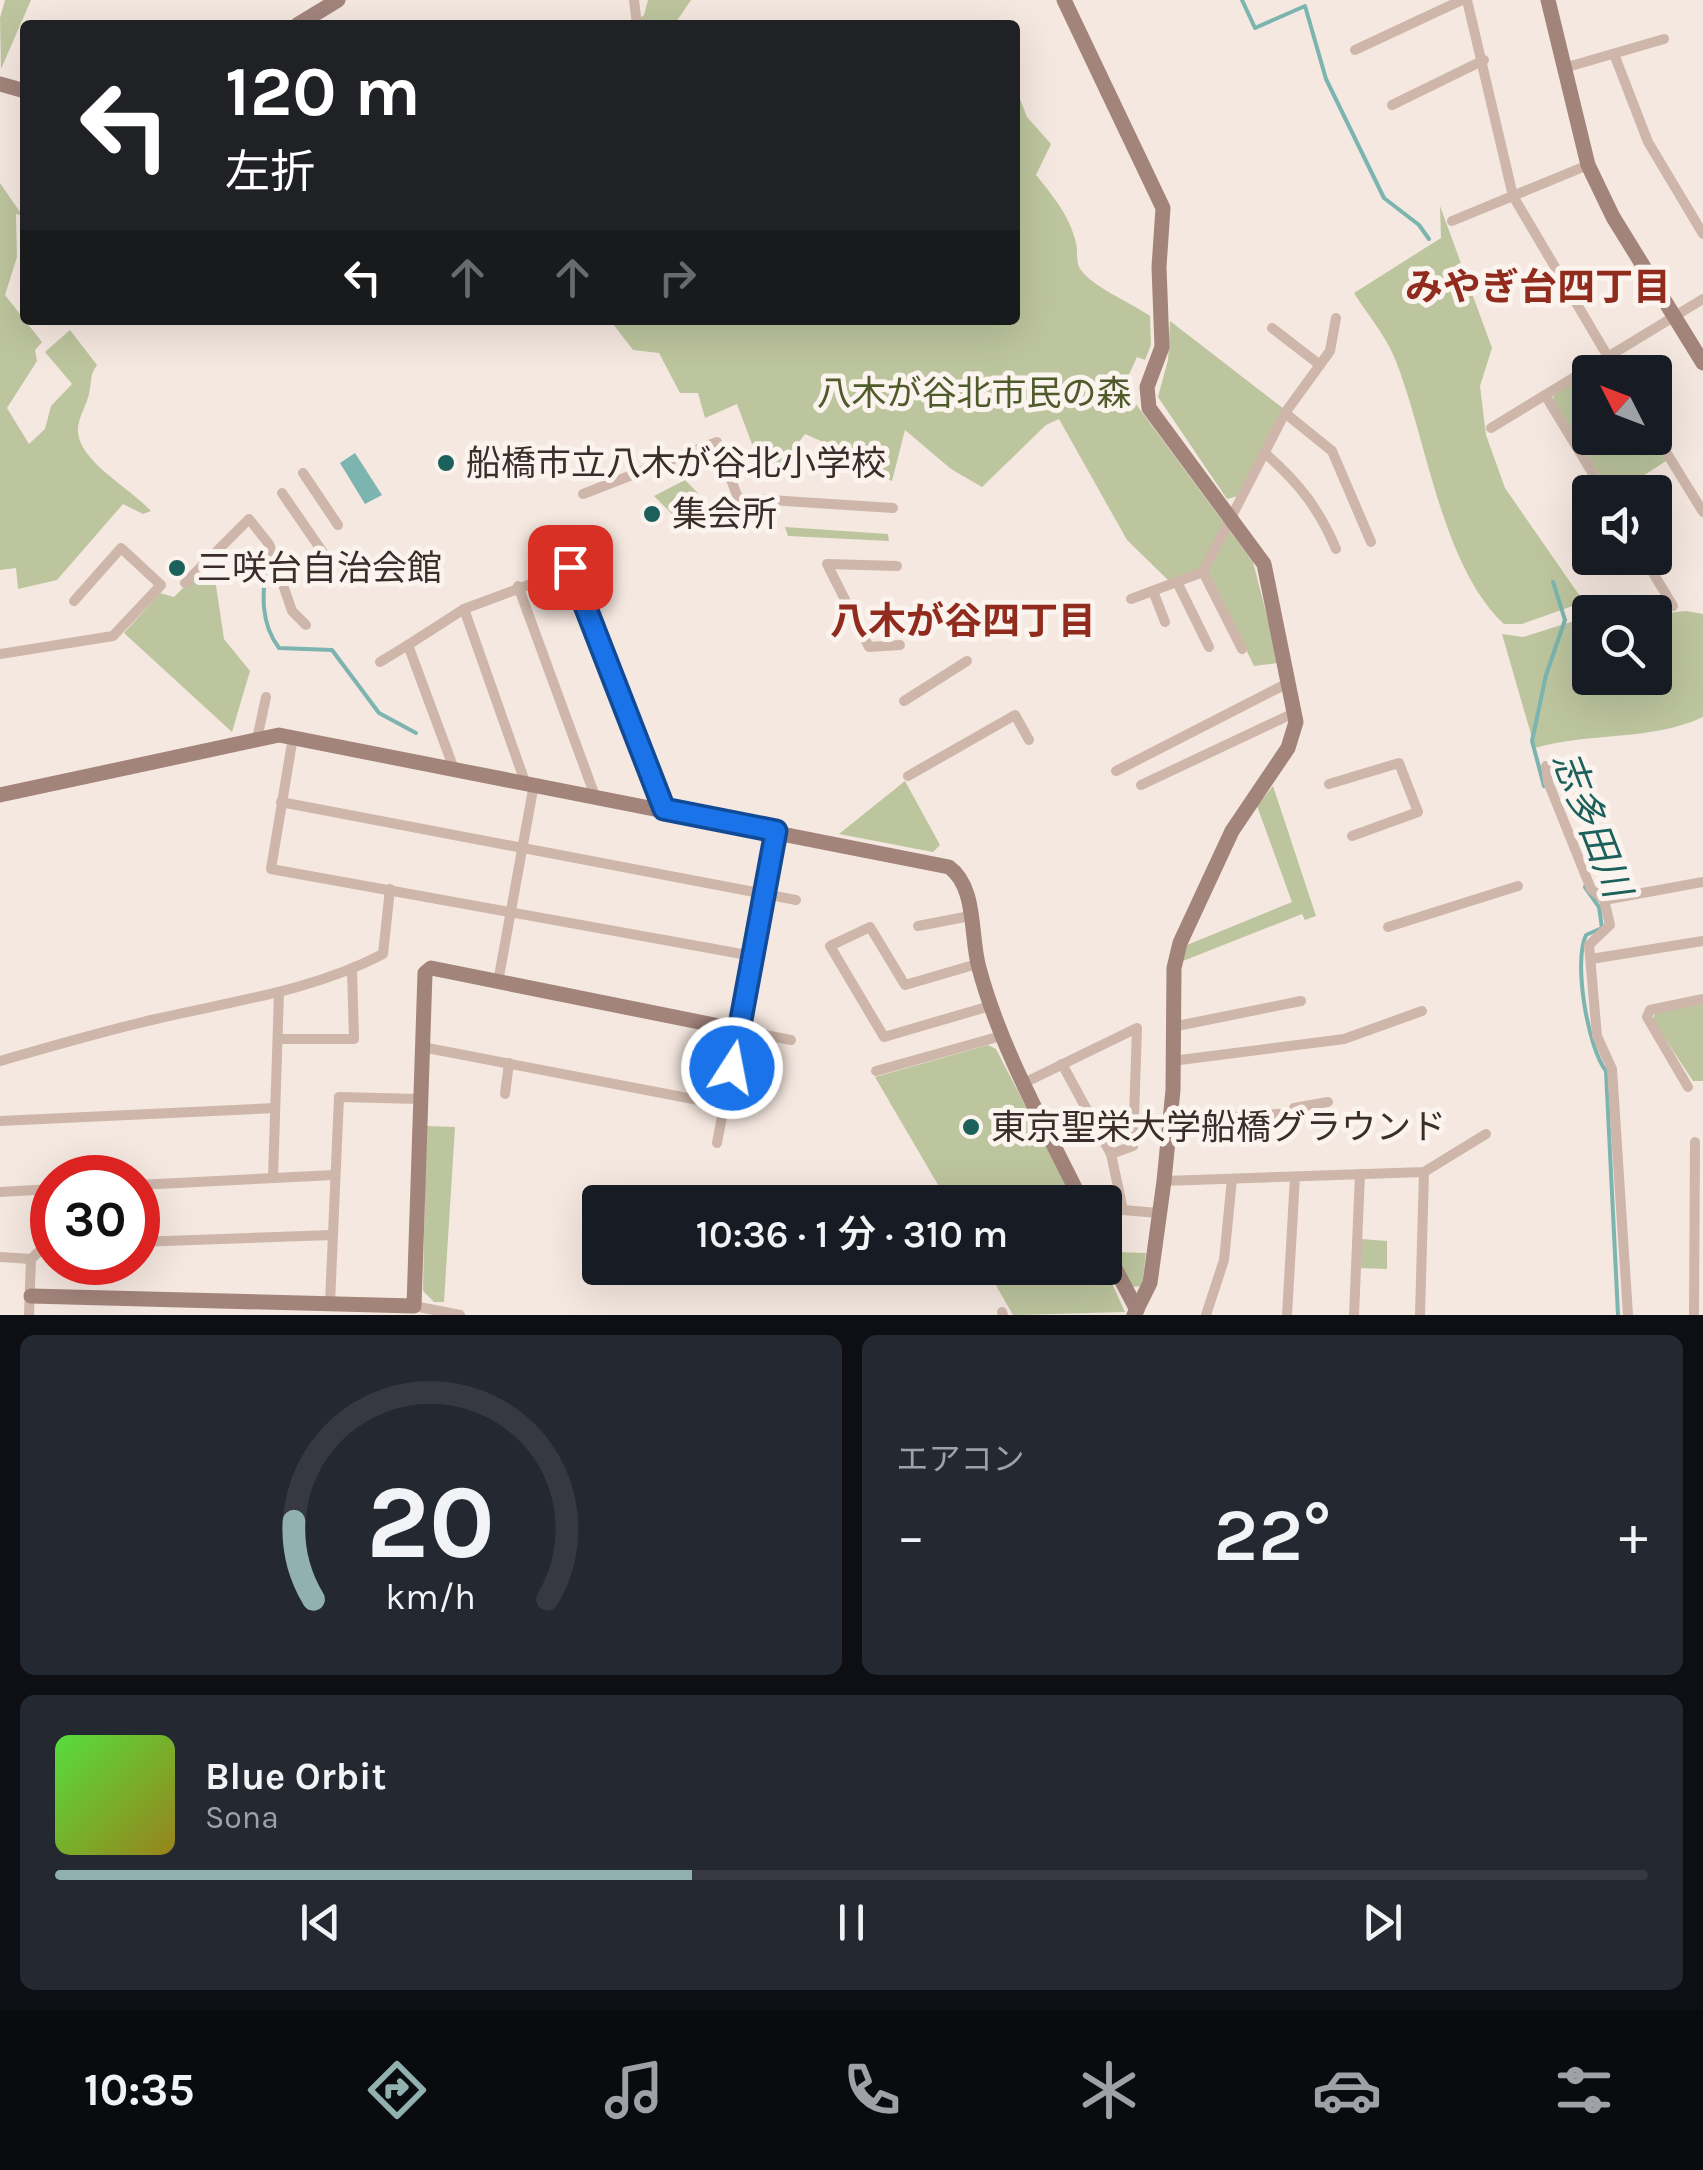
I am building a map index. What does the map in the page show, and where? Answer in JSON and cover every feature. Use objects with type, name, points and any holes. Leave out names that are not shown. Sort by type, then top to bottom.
[{"type":"street","points":[[305,20],[338,0]]},
{"type":"street","points":[[1064,0],[1163,208],[1159,267],[1162,347],[1147,388],[1148,408],[1231,517],[1269,575],[1296,712],[1288,748],[1232,830],[1186,926],[1174,968],[1171,1121],[1150,1283],[1140,1314]]},
{"type":"street","points":[[1355,50],[1465,0],[1484,60],[1513,196],[1606,355]]},
{"type":"street","points":[[1548,0],[1588,165],[1613,217],[1703,363]]},
{"type":"street","points":[[1564,68],[1664,39]]},
{"type":"street","points":[[1614,54],[1648,142],[1703,234]]},
{"type":"street","points":[[1392,105],[1484,60]]},
{"type":"street","points":[[1452,221],[1588,165]]},
{"type":"street","points":[[1609,355],[1703,298]]},
{"type":"street","points":[[1131,599],[1203,572],[1267,455],[1285,413],[1334,343],[1336,318]]},
{"type":"street","points":[[1272,328],[1320,365]]},
{"type":"street","points":[[1490,428],[1572,378]]},
{"type":"street","points":[[1545,395],[1594,475]]},
{"type":"street","points":[[1285,413],[1332,451],[1371,542]]},
{"type":"street","points":[[583,494],[717,442],[738,498],[893,508]]},
{"type":"street","points":[[1267,455],[1299,484],[1321,513],[1336,549]]},
{"type":"street","points":[[1668,455],[1703,512]]},
{"type":"street","points":[[303,472],[338,524]]},
{"type":"street","points":[[282,494],[324,554]]},
{"type":"street","points":[[185,583],[248,519],[269,544],[292,611],[306,625]]},
{"type":"street","points":[[0,654],[113,636],[161,585],[122,548],[74,601]]},
{"type":"street","points":[[897,566],[827,564],[869,647],[900,644]]},
{"type":"street","points":[[380,662],[464,608],[574,568],[664,809]]},
{"type":"street","points":[[1203,572],[1242,648]]},
{"type":"street","points":[[1654,575],[1673,606]]},
{"type":"street","points":[[1177,582],[1209,647]]},
{"type":"street","points":[[518,586],[594,796]]},
{"type":"street","points":[[1152,591],[1166,622]]},
{"type":"street","points":[[464,608],[530,783],[523,848],[498,982]]},
{"type":"street","points":[[408,645],[454,769]]},
{"type":"street","points":[[904,701],[967,661]]},
{"type":"street","points":[[1116,771],[1290,682]]},
{"type":"street","points":[[258,739],[266,697]]},
{"type":"street","points":[[1141,785],[1296,712]]},
{"type":"street","points":[[908,776],[1015,715],[1029,740]]},
{"type":"street","points":[[293,738],[271,869],[753,956]]},
{"type":"street","points":[[0,795],[258,739],[293,738],[949,866],[962,878],[978,964],[1000,1036],[1074,1185]]},
{"type":"street","points":[[1329,784],[1399,764],[1418,812],[1352,836]]},
{"type":"street","points":[[1546,766],[1592,889],[1604,900],[1610,925],[1589,945],[1597,1036],[1612,1070],[1628,1315]]},
{"type":"street","points":[[281,802],[796,900]]},
{"type":"street","points":[[717,1143],[776,831]]},
{"type":"street","points":[[1604,900],[1703,882]]},
{"type":"street","points":[[1388,927],[1518,886]]},
{"type":"street","points":[[0,1061],[279,992],[352,970],[383,954],[390,889]]},
{"type":"street","points":[[918,926],[970,916]]},
{"type":"street","points":[[978,964],[905,985],[870,926],[830,946],[884,1037],[990,1006]]},
{"type":"street","points":[[1591,959],[1703,942]]},
{"type":"street","points":[[414,1306],[425,973],[431,968],[792,1040]]},
{"type":"street","points":[[278,1039],[354,1040],[352,970]]},
{"type":"street","points":[[273,1178],[279,992]]},
{"type":"street","points":[[1688,1086],[1647,1016],[1650,1010],[1703,999]]},
{"type":"street","points":[[1172,1028],[1301,1001]]},
{"type":"street","points":[[1172,1061],[1344,1039],[1422,1011]]},
{"type":"street","points":[[1024,1083],[1136,1028],[1133,1146],[1111,1154]]},
{"type":"street","points":[[876,1071],[1000,1036]]},
{"type":"street","points":[[422,1046],[724,1106]]},
{"type":"street","points":[[505,1094],[509,1064]]},
{"type":"street","points":[[1062,1064],[1111,1154],[1123,1210],[1158,1214]]},
{"type":"street","points":[[330,1302],[339,1097],[420,1099]]},
{"type":"street","points":[[1171,1121],[1296,1113],[1294,1108],[1328,1102]]},
{"type":"street","points":[[0,1121],[276,1108]]},
{"type":"street","points":[[1164,1181],[1424,1172],[1486,1134]]},
{"type":"street","points":[[1694,1315],[1695,1142]]},
{"type":"street","points":[[1420,1315],[1424,1172]]},
{"type":"street","points":[[1354,1315],[1360,1174]]},
{"type":"street","points":[[160,1184],[334,1176]]},
{"type":"street","points":[[1288,1315],[1294,1176]]},
{"type":"street","points":[[1206,1315],[1224,1260],[1232,1179]]},
{"type":"street","points":[[0,1192],[30,1190]]},
{"type":"street","points":[[160,1241],[332,1235]]},
{"type":"street","points":[[0,1258],[30,1259]]},
{"type":"street","points":[[1122,1281],[1140,1314]]},
{"type":"street","points":[[29,1315],[31,1285]]},
{"type":"street","points":[[31,1296],[190,1307],[330,1302],[414,1306],[460,1315]]},
{"type":"green space","points":[[5,0],[31,0],[1,69],[0,18]]},
{"type":"green space","points":[[648,0],[691,0],[677,20],[638,20],[644,15]]},
{"type":"green space","name":"八木が谷北市民の森","points":[[1020,99],[1027,117],[1051,144],[1036,175],[1070,224],[1079,267],[1101,287],[1150,316],[1151,345],[1145,360],[1137,357],[1127,379],[1130,396],[1253,562],[1279,663],[1254,666],[1210,575],[1168,580],[1127,540],[1059,419],[1046,425],[982,487],[951,469],[905,430],[892,481],[866,470],[860,458],[805,434],[781,466],[762,471],[737,404],[705,418],[698,393],[680,393],[659,353],[633,350],[614,325],[1020,325]]},
{"type":"green space","points":[[0,183],[20,212],[16,214],[17,257],[5,295],[20,314],[20,325],[29,325],[42,342],[35,350],[37,361],[7,408],[29,444],[45,429],[51,406],[72,384],[45,352],[70,330],[97,365],[79,422],[81,443],[96,464],[151,511],[143,514],[123,504],[57,580],[18,589],[16,568],[0,570]]},
{"type":"green space","points":[[1440,206],[1492,348],[1480,386],[1486,435],[1505,488],[1579,595],[1572,595],[1572,606],[1522,624],[1504,624],[1465,569],[1438,499],[1395,359],[1354,293],[1441,238]]},
{"type":"green space","points":[[1170,321],[1284,409],[1238,496],[1227,499],[1158,397],[1168,360]]},
{"type":"green space","points":[[1572,383],[1572,431],[1553,400],[1554,394]]},
{"type":"green space","points":[[1587,455],[1662,455],[1666,461],[1644,475],[1599,475]]},
{"type":"green space","points":[[685,480],[698,493],[672,514],[654,496]]},
{"type":"green space","points":[[785,527],[888,534],[889,541],[788,536]]},
{"type":"green space","points":[[212,559],[224,639],[250,671],[232,732],[124,633],[160,593],[174,597]]},
{"type":"green space","points":[[1672,612],[1703,614],[1703,717],[1663,730],[1535,748],[1502,634],[1523,637],[1572,622],[1572,695],[1672,695]]},
{"type":"green space","points":[[905,781],[940,845],[933,852],[839,834]]},
{"type":"green space","points":[[1273,786],[1316,916],[1305,920],[1302,914],[1183,961],[1187,945],[1292,902],[1257,806]]},
{"type":"green space","points":[[1703,1004],[1703,1081],[1693,1081],[1653,1020],[1655,1012]]},
{"type":"green space","name":"東京聖栄大学船橋グラウンド","points":[[988,1045],[996,1049],[1066,1185],[938,1185],[875,1077]]},
{"type":"green space","points":[[426,1126],[455,1127],[444,1302],[434,1302],[423,1291]]},
{"type":"green space","points":[[1361,1239],[1387,1241],[1387,1269],[1360,1268]]},
{"type":"green space","points":[[1122,1252],[1146,1253],[1142,1286],[1132,1287],[1122,1266]]},
{"type":"green space","points":[[996,1285],[1113,1285],[1125,1312],[1013,1315]]},
{"type":"water","points":[[355,453],[382,495],[365,504],[340,463]]},
{"type":"waterway","name":"志多田川","points":[[1242,0],[1255,28],[1305,6],[1326,79],[1384,198],[1419,225],[1429,239]]},
{"type":"waterway","points":[[267,552],[265,614],[279,648],[332,650],[379,713],[416,733]]},
{"type":"waterway","name":"志多田川","points":[[1544,786],[1532,741],[1546,675],[1565,620],[1553,582]]},
{"type":"waterway","name":"志多田川","points":[[1585,887],[1599,907],[1602,928],[1586,935],[1581,964],[1593,1044],[1606,1071],[1618,1315]]},
{"type":"place","name":"船橋市立八木が谷北小学校","points":[[446,463]]},
{"type":"place","name":"集会所","points":[[652,514]]},
{"type":"place","name":"三咲台自治会館","points":[[177,568]]},
{"type":"place","name":"東京聖栄大学船橋グラウンド","points":[[971,1127]]},
{"type":"district","name":"みやぎ台四丁目","points":[[1538,287]]},
{"type":"district","name":"八木が谷四丁目","points":[[963,621]]},
{"type":"route","points":[[570,567],[574,568],[664,809],[776,831],[732,1068]]}]
